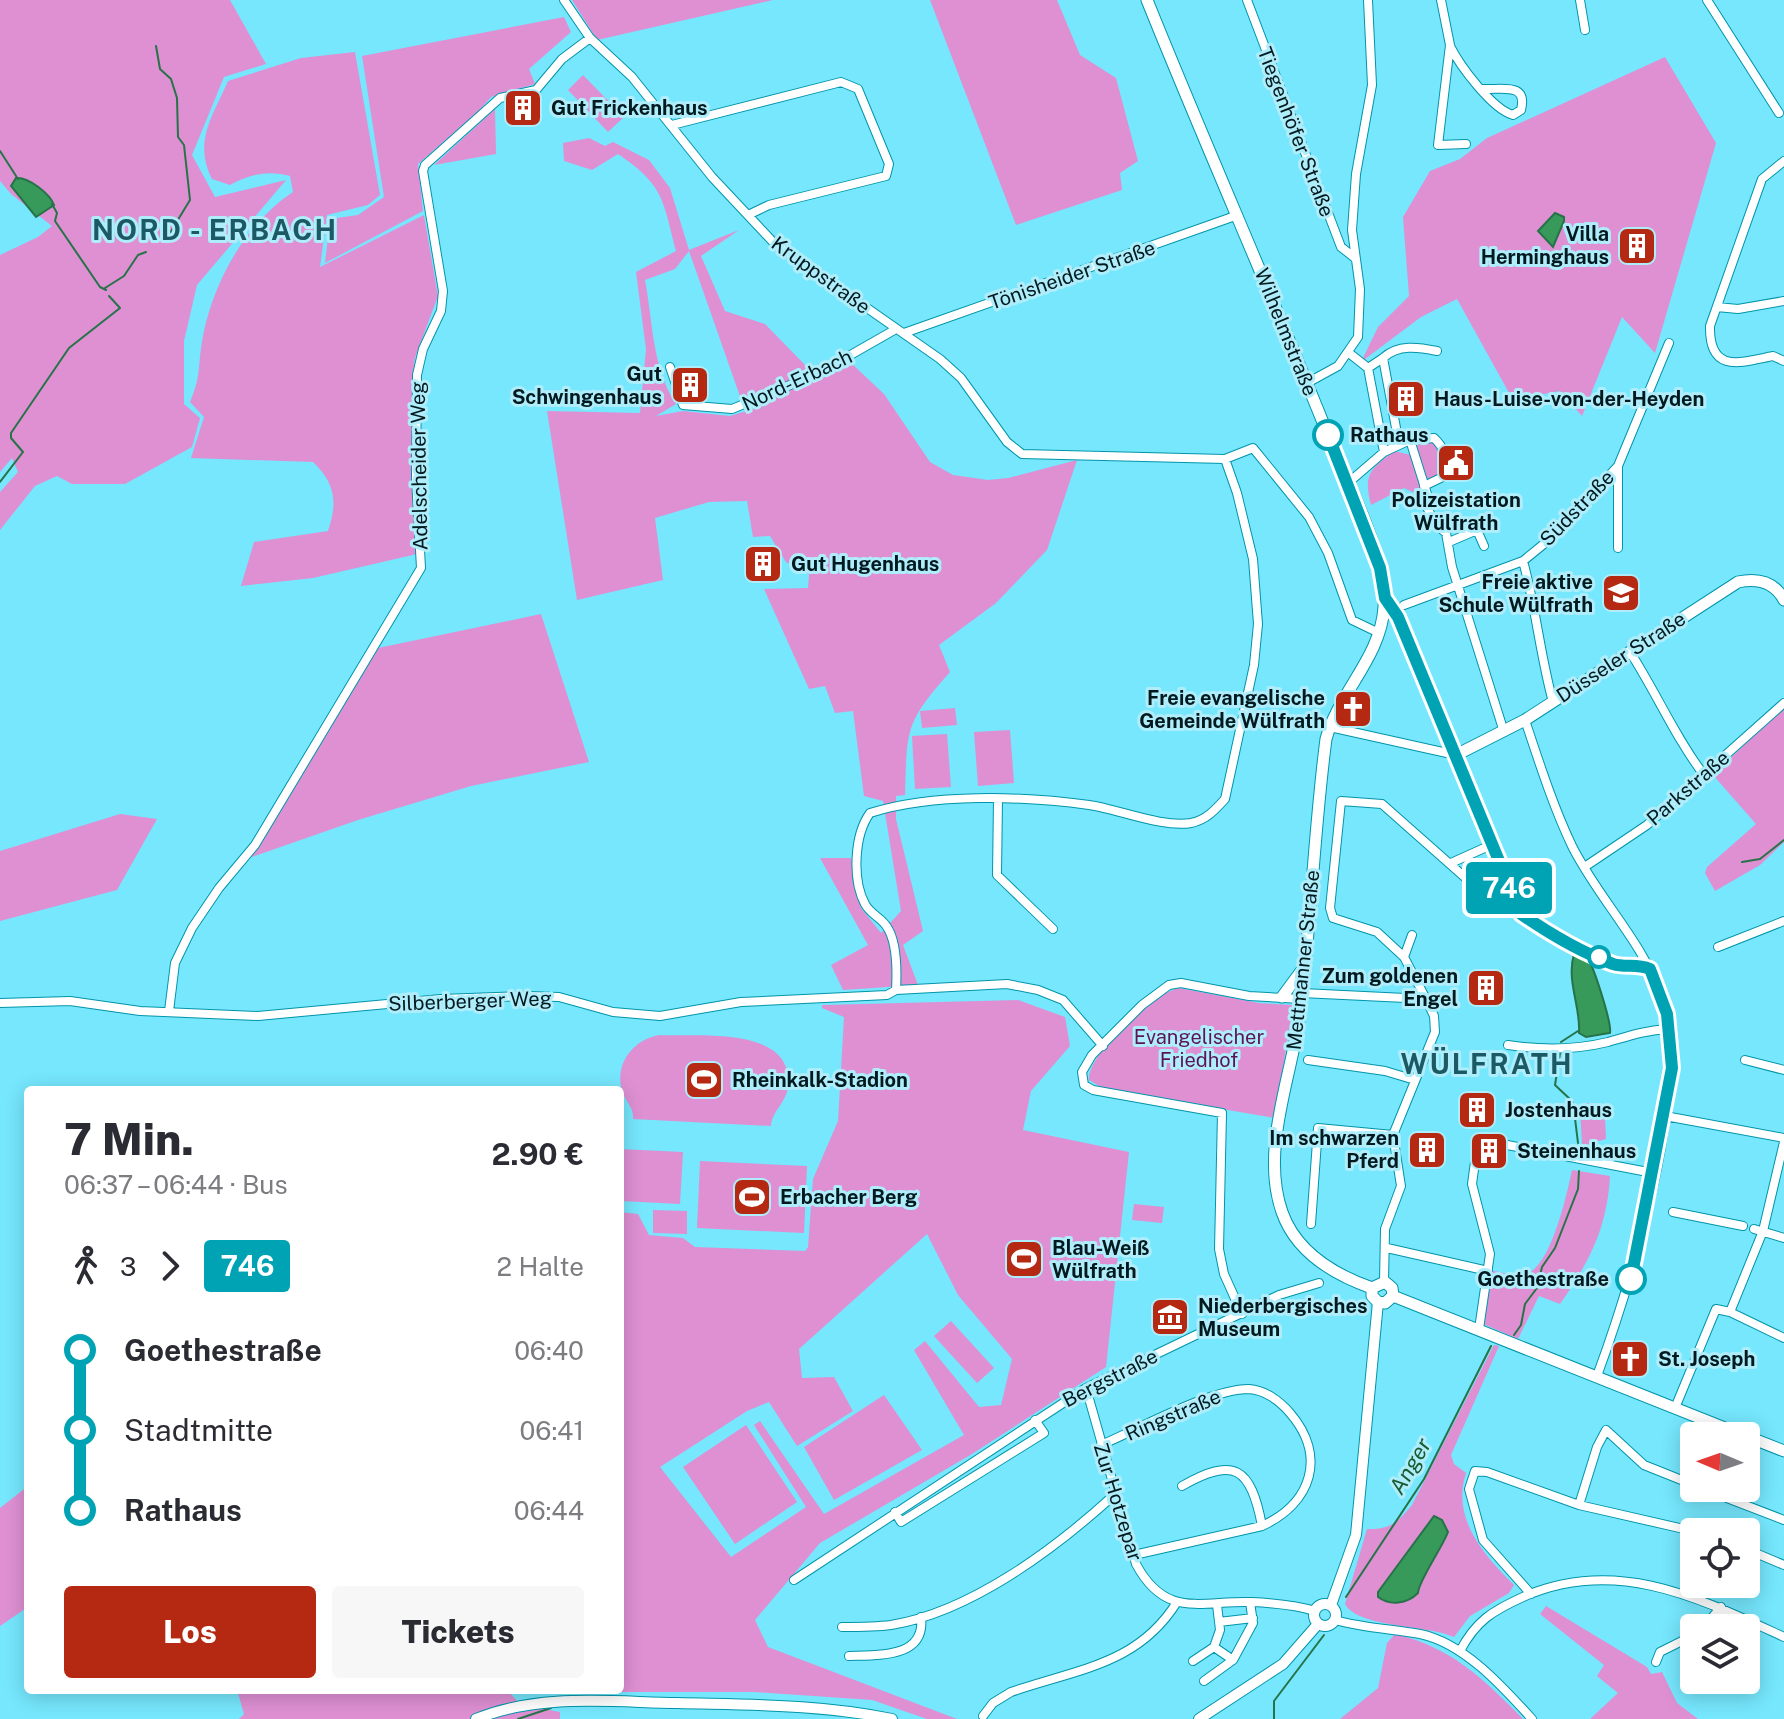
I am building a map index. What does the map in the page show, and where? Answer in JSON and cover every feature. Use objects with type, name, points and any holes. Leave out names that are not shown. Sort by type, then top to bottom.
[{"type":"main road","name":"Wilhelmstraße","points":[[1147,0],[1348,483],[1380,568],[1385,598],[1403,627],[1456,755]]},
{"type":"main road","name":"Düsseler Straße","points":[[1456,755],[1525,720],[1738,582],[1764,581],[1775,587],[1784,600]]},
{"type":"main road","name":"Mettmanner Straße","points":[[1372,1288],[1340,1275],[1317,1260],[1300,1242],[1282,1213],[1276,1179],[1277,1138],[1301,996],[1330,727],[1381,629],[1385,598]]},
{"type":"main road","points":[[1381,629],[1403,627]]},
{"type":"main road","points":[[1282,997],[1304,966]]},
{"type":"main road","points":[[1384,1282],[1392,1288],[1393,1296],[1388,1302],[1378,1302],[1372,1296],[1372,1288],[1384,1282]]},
{"type":"main road","points":[[1393,1296],[1710,1422]]},
{"type":"main road","points":[[1760,1442],[1784,1451]]},
{"type":"street","name":"Kruppstraße","points":[[564,0],[590,38],[632,77],[748,215],[781,249],[900,331],[961,378],[1007,442],[1022,454],[1032,457],[1225,459]]},
{"type":"street","name":"Tiegenhöfer Straße","points":[[1247,0],[1341,247],[1355,258]]},
{"type":"street","points":[[1307,383],[1338,366],[1349,353],[1358,337],[1362,315],[1355,258],[1353,201],[1372,85],[1368,0]]},
{"type":"street","points":[[1441,0],[1450,45],[1457,60],[1482,89],[1503,112],[1513,115],[1521,110],[1524,100],[1514,88],[1482,89]]},
{"type":"street","points":[[1580,0],[1585,30]]},
{"type":"street","points":[[1707,0],[1779,113]]},
{"type":"street","name":"Adelscheider Weg","points":[[169,1011],[175,963],[192,928],[260,837],[421,568],[416,488],[417,375],[423,349],[441,311],[443,291],[423,171],[425,165],[500,98],[536,90],[562,59],[590,38]]},
{"type":"street","points":[[1450,45],[1438,145],[1466,144]]},
{"type":"street","points":[[672,125],[841,82],[855,86],[889,164],[886,176],[769,205],[748,215]]},
{"type":"street","points":[[1784,161],[1762,179],[1717,307],[1710,337],[1718,355],[1739,365],[1773,356],[1784,361]]},
{"type":"street","name":"Tönisheider Straße","points":[[900,331],[1238,215]]},
{"type":"street","points":[[1717,307],[1738,309],[1784,301]]},
{"type":"street","name":"Nord-Erbach","points":[[670,367],[683,405],[732,409],[819,373],[900,331]]},
{"type":"street","points":[[1618,548],[1618,466],[1669,343]]},
{"type":"street","points":[[1368,368],[1399,350],[1416,347],[1437,351]]},
{"type":"street","points":[[1349,353],[1368,368],[1384,452]]},
{"type":"street","points":[[1383,358],[1399,444]]},
{"type":"street","points":[[1348,483],[1384,452],[1399,444],[1434,438],[1441,444],[1447,460],[1447,475],[1424,486]]},
{"type":"street","points":[[1410,440],[1427,507],[1449,542],[1458,583],[1504,732]]},
{"type":"street","points":[[896,990],[888,927],[863,901],[858,842],[863,823],[870,813],[884,809],[998,799],[1089,805],[1180,823],[1212,814],[1225,799],[1251,680],[1258,624],[1253,559],[1225,459],[1253,448],[1280,477],[1309,517],[1328,553],[1352,620],[1358,625],[1381,629]]},
{"type":"street","name":"Südstraße","points":[[1404,605],[1523,561],[1550,539],[1618,466]]},
{"type":"street","points":[[1449,542],[1477,530],[1484,546]]},
{"type":"street","points":[[1523,561],[1541,640],[1540,656],[1553,702]]},
{"type":"street","points":[[1630,652],[1655,690],[1683,748],[1704,775]]},
{"type":"street","name":"Parkstraße","points":[[1586,866],[1647,825],[1784,703]]},
{"type":"street","points":[[1525,720],[1573,848],[1650,969],[1664,1003],[1668,1029],[1672,1068],[1665,1116],[1631,1281],[1597,1376]]},
{"type":"street","points":[[1330,727],[1456,755]]},
{"type":"street","points":[[1438,753],[1446,749],[1450,741]]},
{"type":"street","name":"Wilhelmstraße","points":[[1456,755],[1521,914]]},
{"type":"street","points":[[998,799],[997,875],[1053,929]]},
{"type":"street","points":[[1384,1282],[1385,1229],[1399,1196],[1401,1180],[1393,1135],[1435,1032],[1434,1016],[1404,957],[1377,932],[1333,918],[1330,908],[1341,801],[1382,804],[1486,896],[1521,914],[1555,938],[1615,965],[1636,963],[1650,969]]},
{"type":"street","points":[[1451,863],[1491,845]]},
{"type":"street","points":[[1718,947],[1784,921]]},
{"type":"street","points":[[1404,957],[1412,935]]},
{"type":"street","points":[[1636,963],[1641,952]]},
{"type":"street","points":[[1242,1314],[1224,1274],[1219,1249],[1222,1113],[1093,1090],[1084,1085],[1082,1072],[1142,1005],[1169,985],[1181,983],[1249,996],[1426,999]]},
{"type":"street","name":"Silberberger Weg","points":[[0,1003],[70,1001],[258,1016],[441,999],[528,996],[559,997],[613,1012],[660,1016],[741,1002],[875,997],[896,990],[1007,984],[1038,990],[1063,1000],[1103,1046]]},
{"type":"street","points":[[1508,1045],[1539,1050],[1570,1048],[1609,1042],[1642,1030],[1668,1029]]},
{"type":"street","points":[[1308,1060],[1385,1071],[1415,1080]]},
{"type":"street","points":[[1745,1060],[1784,1070]]},
{"type":"street","points":[[1665,1116],[1784,1140],[1759,1230],[1730,1312]]},
{"type":"street","points":[[1311,1224],[1318,1128],[1393,1135]]},
{"type":"street","points":[[1478,1140],[1472,1184],[1490,1254],[1479,1329]]},
{"type":"street","points":[[1502,1144],[1653,1173]]},
{"type":"street","points":[[1673,1212],[1743,1226]]},
{"type":"street","points":[[1759,1230],[1784,1238]]},
{"type":"street","points":[[1387,1248],[1488,1271]]},
{"type":"street","name":"Bergstraße","points":[[794,1580],[1086,1388],[1279,1295],[1319,1283]]},
{"type":"street","points":[[1318,1624],[1328,1626],[1335,1620],[1336,1614],[1331,1605],[1356,1535],[1378,1302]]},
{"type":"street","points":[[1675,1408],[1716,1309],[1730,1312],[1784,1338]]},
{"type":"street","name":"Zur Hotzepar","points":[[1086,1388],[1114,1495],[1134,1555],[1147,1582],[1160,1594],[1177,1602]]},
{"type":"street","name":"Ringstraße","points":[[1101,1445],[1222,1392],[1251,1389],[1269,1395],[1286,1408],[1312,1450],[1311,1476],[1279,1518],[1262,1526],[1134,1555]]},
{"type":"street","name":"Bergstraße","points":[[895,1512],[901,1522],[1044,1433],[1035,1420]]},
{"type":"street","points":[[1579,1505],[1597,1447],[1606,1430],[1644,1465],[1680,1479]]},
{"type":"street","points":[[1182,1486],[1212,1470],[1232,1468],[1244,1477],[1262,1526]]},
{"type":"street","points":[[1531,1594],[1495,1555],[1477,1527],[1469,1481],[1478,1470],[1579,1505],[1680,1528]]},
{"type":"street","points":[[842,1627],[892,1625],[921,1617],[987,1588],[1058,1543],[1114,1495]]},
{"type":"street","points":[[1737,1502],[1784,1520]]},
{"type":"street","points":[[1760,1555],[1784,1565]]},
{"type":"street","points":[[1460,1651],[1482,1617],[1531,1594],[1583,1581],[1630,1580],[1668,1587],[1721,1607],[1784,1637]]},
{"type":"street","points":[[983,1716],[993,1703],[1011,1692],[1134,1650],[1162,1625],[1177,1602],[1217,1605],[1250,1602],[1315,1611]]},
{"type":"street","points":[[1204,1681],[1233,1660],[1247,1639],[1253,1618],[1250,1602]]},
{"type":"street","points":[[1315,1611],[1322,1604],[1331,1605]]},
{"type":"street","points":[[1193,1661],[1214,1647],[1219,1622],[1217,1605]]},
{"type":"street","points":[[1715,1614],[1721,1607]]},
{"type":"street","points":[[1315,1611],[1318,1624]]},
{"type":"street","points":[[849,1656],[908,1649],[918,1642],[923,1631],[921,1617]]},
{"type":"street","points":[[1219,1622],[1253,1618]]},
{"type":"street","points":[[1335,1620],[1422,1634],[1460,1651],[1532,1719]]},
{"type":"street","points":[[1199,1719],[1283,1664],[1318,1624]]},
{"type":"street","points":[[1656,1662],[1660,1652],[1680,1642]]},
{"type":"street","points":[[1214,1647],[1233,1660]]},
{"type":"street","points":[[476,1719],[521,1704],[585,1702],[792,1706],[851,1711],[892,1719]]},
{"type":"green space","points":[[0,0],[230,0],[266,64],[224,77],[192,155],[215,197],[286,180],[197,285],[184,341],[184,404],[200,418],[192,447],[125,484],[72,484],[57,476],[35,486],[0,530],[0,492],[18,472],[12,458],[0,472],[0,255],[38,237],[52,226],[11,194],[0,181]]},
{"type":"green space","points":[[572,0],[773,0],[597,40]]},
{"type":"green space","points":[[930,0],[1057,0],[1080,55],[1116,78],[1138,161],[1120,173],[1122,190],[1016,225]]},
{"type":"green space","points":[[564,17],[571,32],[529,69],[535,84],[491,97],[418,164],[423,211],[325,263],[330,219],[358,215],[384,197],[362,56]]},
{"type":"green space","points":[[355,52],[380,195],[368,205],[327,215],[320,267],[424,215],[438,296],[415,358],[412,382],[412,487],[417,554],[313,578],[241,586],[254,542],[328,531],[333,502],[330,485],[313,462],[191,458],[204,417],[190,402],[197,381],[205,326],[220,281],[244,240],[275,206],[293,192],[290,176],[282,174],[259,174],[230,185],[212,179],[204,153],[207,129],[228,81],[301,58]]},
{"type":"green space","points":[[1665,57],[1716,143],[1655,353],[1622,317],[1582,416],[1560,391],[1513,400],[1457,299],[1421,317],[1361,362],[1378,327],[1409,296],[1403,217],[1430,171],[1460,159],[1487,138]]},
{"type":"green space","points":[[583,75],[624,117],[608,132],[568,90]]},
{"type":"green space","points":[[495,109],[496,154],[434,165]]},
{"type":"green space","points":[[589,138],[605,146],[613,142],[649,160],[670,188],[689,250],[739,230],[701,256],[725,311],[765,324],[806,366],[850,362],[884,394],[930,462],[953,475],[988,480],[1008,478],[1077,460],[1047,550],[996,603],[939,645],[950,672],[924,703],[911,728],[905,795],[896,796],[896,819],[923,931],[903,945],[918,985],[843,990],[831,965],[868,945],[820,858],[851,858],[861,908],[881,933],[901,911],[883,801],[864,796],[853,711],[835,713],[825,686],[809,689],[764,589],[808,588],[809,574],[786,562],[770,536],[753,537],[747,501],[709,502],[655,518],[663,580],[577,600],[547,411],[640,413],[646,349],[636,272],[676,251],[664,206],[645,175],[618,154],[592,170],[564,161],[563,143]],"holes":[[[689,251],[742,402],[756,408],[730,416],[683,411],[656,416],[676,404],[658,360],[645,280],[675,269]]]},
{"type":"green space","points":[[1432,440],[1441,456],[1444,470],[1443,474],[1427,481],[1423,479],[1415,441]]},
{"type":"green space","points":[[1394,451],[1411,455],[1423,492],[1417,494],[1404,488],[1371,505],[1370,474]]},
{"type":"green space","points":[[541,614],[589,762],[471,786],[358,820],[246,859],[378,648]]},
{"type":"green space","points":[[1784,706],[1784,842],[1760,865],[1715,891],[1705,873],[1707,867],[1756,824],[1713,775]]},
{"type":"green space","points":[[955,708],[957,725],[922,728],[920,711]]},
{"type":"green space","points":[[1010,730],[1014,783],[978,786],[974,732]]},
{"type":"green space","points":[[947,734],[951,787],[915,789],[912,736]]},
{"type":"green space","points":[[120,814],[157,819],[117,890],[0,921],[0,851]]},
{"type":"green space","name":"Evangelischer Friedhof","points":[[1179,988],[1259,1003],[1293,1005],[1275,1118],[1104,1089],[1089,1080],[1099,1055],[1124,1026],[1154,1001]]},
{"type":"green space","points":[[1018,1000],[1065,1017],[1070,1046],[1031,1091],[1023,1130],[1129,1152],[1106,1367],[972,1454],[820,1543],[755,1620],[768,1647],[957,1719],[927,1719],[872,1700],[754,1692],[624,1692],[624,1212],[638,1214],[649,1235],[683,1238],[695,1247],[805,1251],[808,1247],[813,1179],[838,1121],[844,1017],[822,1008],[822,1005]],"holes":[[[927,1234],[958,1295],[1012,1359],[1001,1405],[979,1407],[925,1341],[914,1350],[964,1435],[824,1514],[760,1421],[754,1425],[806,1507],[731,1557],[660,1467],[747,1411],[769,1402],[797,1446],[853,1411],[834,1377],[802,1378],[799,1349]]]},
{"type":"green space","name":"Rheinkalk-Stadion","points":[[651,1037],[741,1038],[776,1053],[786,1067],[788,1087],[771,1126],[633,1119],[624,1086],[621,1086],[621,1071],[634,1047]]},
{"type":"green space","points":[[1587,1103],[1594,1103],[1595,1109],[1605,1117],[1606,1139],[1595,1142],[1595,1149],[1582,1144],[1580,1109],[1587,1109]]},
{"type":"green space","points":[[624,1149],[683,1152],[680,1204],[624,1201]]},
{"type":"green space","name":"Erbacher Berg","points":[[700,1161],[807,1166],[804,1233],[697,1228]]},
{"type":"green space","points":[[1572,1170],[1610,1176],[1601,1228],[1580,1273],[1560,1304],[1539,1296],[1518,1339],[1483,1324],[1493,1271],[1524,1275],[1534,1270],[1542,1259],[1556,1229]]},
{"type":"green space","points":[[1134,1204],[1164,1207],[1162,1223],[1132,1220]]},
{"type":"green space","points":[[653,1210],[687,1211],[687,1234],[653,1233]]},
{"type":"green space","points":[[951,1321],[994,1368],[977,1383],[934,1336]]},
{"type":"green space","points":[[1494,1345],[1499,1346],[1451,1455],[1454,1464],[1466,1473],[1463,1506],[1473,1535],[1514,1585],[1509,1593],[1470,1616],[1454,1637],[1378,1622],[1352,1612],[1345,1604],[1367,1529],[1393,1524],[1412,1505]]},
{"type":"green space","points":[[884,1395],[922,1450],[834,1500],[804,1447]]},
{"type":"green space","points":[[746,1425],[797,1502],[735,1544],[683,1467]]},
{"type":"green space","points":[[24,1489],[24,1610],[0,1626],[0,1508]]},
{"type":"green space","points":[[1546,1606],[1647,1667],[1651,1674],[1662,1672],[1677,1703],[1698,1719],[1590,1719],[1618,1693],[1597,1676],[1604,1665],[1540,1614]]},
{"type":"green space","points":[[1395,1634],[1450,1656],[1523,1719],[1340,1719],[1378,1688],[1387,1643]]},
{"type":"green space","points":[[238,1694],[511,1694],[521,1705],[560,1712],[560,1719],[239,1719],[244,1714]]},
{"type":"shaded area","points":[[16,178],[38,187],[54,205],[36,217],[11,186]]},
{"type":"shaded area","points":[[1555,213],[1564,217],[1564,221],[1553,247],[1538,231]]},
{"type":"shaded area","points":[[1574,954],[1589,960],[1606,1009],[1610,1033],[1586,1037],[1579,1033],[1572,974]]},
{"type":"shaded area","points":[[1434,1516],[1442,1520],[1448,1532],[1418,1593],[1409,1600],[1398,1602],[1388,1602],[1378,1597],[1378,1592]]},
{"type":"waterway","points":[[156,46],[160,69],[171,79],[177,98],[178,137],[184,145],[190,200],[165,241]]},
{"type":"waterway","points":[[0,151],[18,179]]},
{"type":"waterway","points":[[52,204],[57,213],[55,221],[100,287],[106,290]]},
{"type":"waterway","points":[[105,288],[124,276],[138,255],[146,252]]},
{"type":"waterway","points":[[0,482],[23,452],[11,438],[11,433],[69,348],[120,308],[109,296]]},
{"type":"waterway","points":[[1742,862],[1760,859],[1784,840]]},
{"type":"waterway","name":"Anger","points":[[1561,1042],[1578,1031]]},
{"type":"waterway","name":"Anger","points":[[1560,1053],[1555,1085],[1573,1102],[1578,1143]]},
{"type":"waterway","name":"Anger","points":[[1514,1335],[1521,1325],[1525,1304],[1537,1288],[1542,1267],[1555,1248],[1578,1189],[1579,1171]]},
{"type":"waterway","name":"Anger","points":[[1346,1597],[1424,1479],[1491,1346]]},
{"type":"waterway","name":"Anger","points":[[1274,1719],[1274,1701],[1324,1635]]},
{"type":"waterway","name":"Anger","points":[[518,1719],[551,1708]]},
{"type":"bus line","name":"746","points":[[1328,435],[1380,568],[1385,598],[1398,617],[1521,914],[1555,938],[1615,965],[1636,963],[1650,969],[1664,1003],[1672,1068],[1631,1279]]},
{"type":"place","name":"Gut Frickenhaus","points":[[523,108]]},
{"type":"place","name":"Villa Herminghaus","points":[[1637,246]]},
{"type":"place","name":"Gut Schwingenhaus","points":[[690,385]]},
{"type":"place","name":"Haus-Luise-von-der-Heyden","points":[[1406,399]]},
{"type":"place","name":"Rathaus","points":[[1328,435]]},
{"type":"place","name":"Polizeistation Wülfrath","points":[[1456,463]]},
{"type":"place","name":"Gut Hugenhaus","points":[[763,564]]},
{"type":"place","name":"Freie aktive Schule Wülfrath","points":[[1621,593]]},
{"type":"place","name":"Freie evangelische Gemeinde Wülfrath","points":[[1353,709]]},
{"type":"place","name":"Zum goldenen Engel","points":[[1486,988]]},
{"type":"place","name":"Rheinkalk-Stadion","points":[[704,1080]]},
{"type":"place","name":"Jostenhaus","points":[[1477,1110]]},
{"type":"place","name":"Im schwarzen Pferd","points":[[1427,1150]]},
{"type":"place","name":"Steinenhaus","points":[[1489,1151]]},
{"type":"place","name":"Erbacher Berg","points":[[752,1197]]},
{"type":"place","name":"Blau-Weiß Wülfrath","points":[[1024,1259]]},
{"type":"place","name":"Goethestraße","points":[[1631,1279]]},
{"type":"place","name":"Niederbergisches Museum","points":[[1170,1317]]},
{"type":"place","name":"St. Joseph","points":[[1630,1359]]},
{"type":"district","name":"NORD - ERBACH","points":[[215,230]]},
{"type":"district","name":"WÜLFRATH","points":[[1487,1064]]}]
